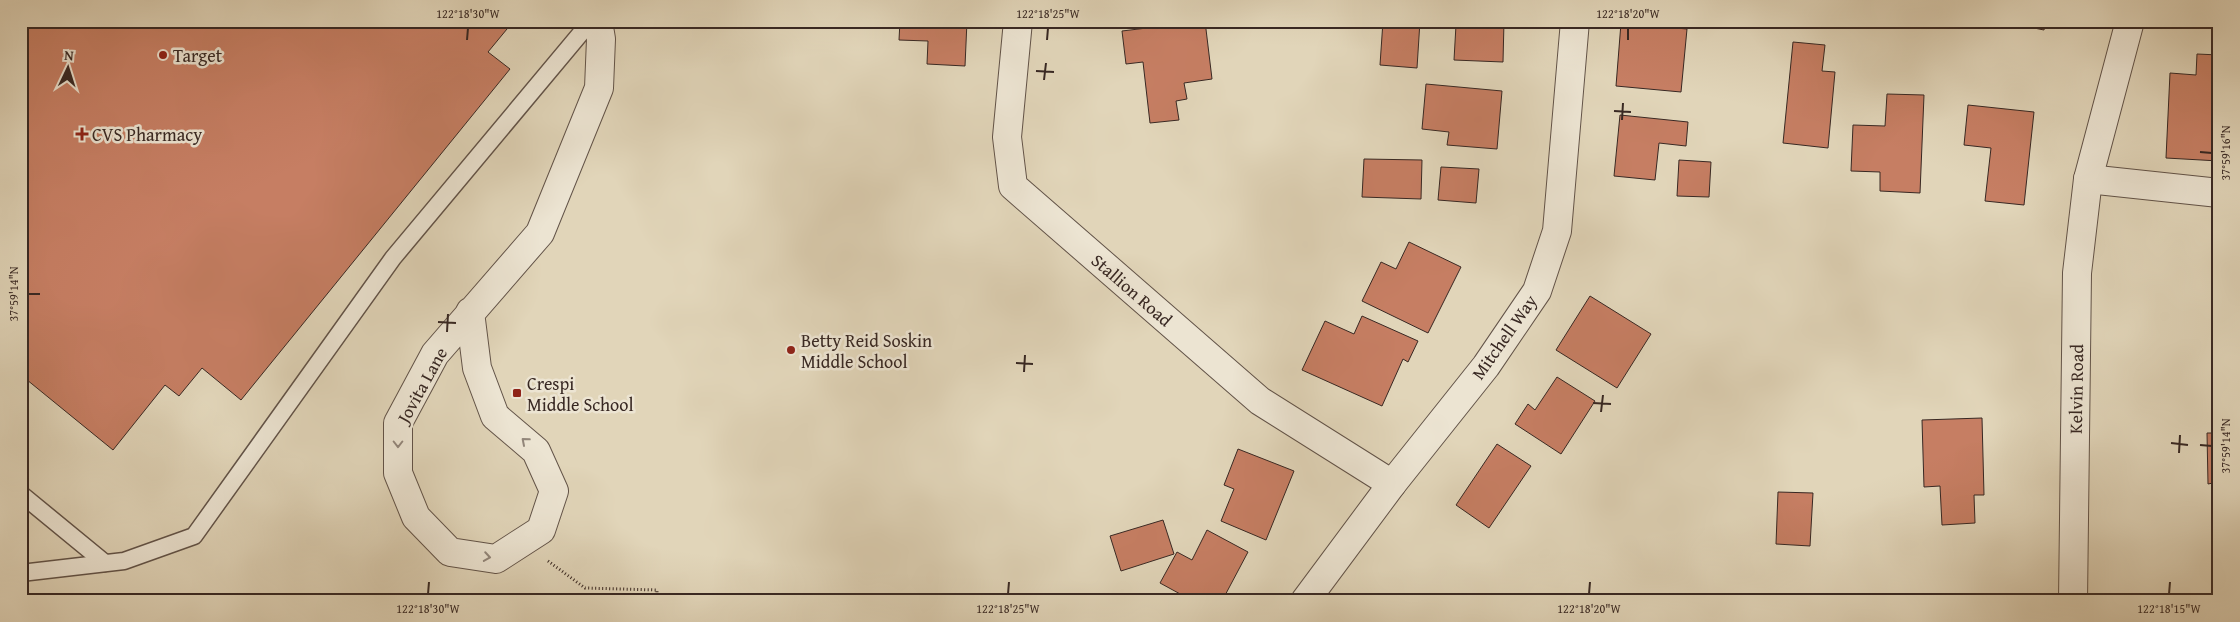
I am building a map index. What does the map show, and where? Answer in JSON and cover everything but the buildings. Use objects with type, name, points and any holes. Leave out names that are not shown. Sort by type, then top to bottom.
[{"type":"street","name":"Jovita Lane","points":[[470,312],[477,368],[495,416],[536,451],[554,492],[541,530],[496,559],[450,552],[416,517],[398,473],[398,423],[435,354],[470,312],[540,233],[599,88],[601,39],[598,21]]},
{"type":"street","name":"Stallion Road","points":[[1018,21],[1007,137],[1013,186],[1260,402],[1392,484]]},
{"type":"street","name":"Mitchell Way","points":[[1305,601],[1392,484],[1486,366],[1537,291],[1557,231],[1575,21]]},
{"type":"street","name":"Kelvin Road","points":[[2073,601],[2077,273],[2088,178],[2130,21]]},
{"type":"street","points":[[2088,178],[2219,193]]},
{"type":"lane","points":[[21,573],[124,561],[194,536],[392,258],[591,21]]},
{"type":"lane","points":[[21,494],[105,563]]},
{"type":"path","points":[[528,539],[553,566],[586,588],[657,590],[657,601]]},
{"type":"place","name":"Target","points":[[163,55]]},
{"type":"place","name":"CVS Pharmacy","points":[[82,134]]},
{"type":"place","name":"Betty Reid Soskin Middle School","points":[[791,350]]},
{"type":"place","name":"Crespi Middle School","points":[[517,393]]}]
